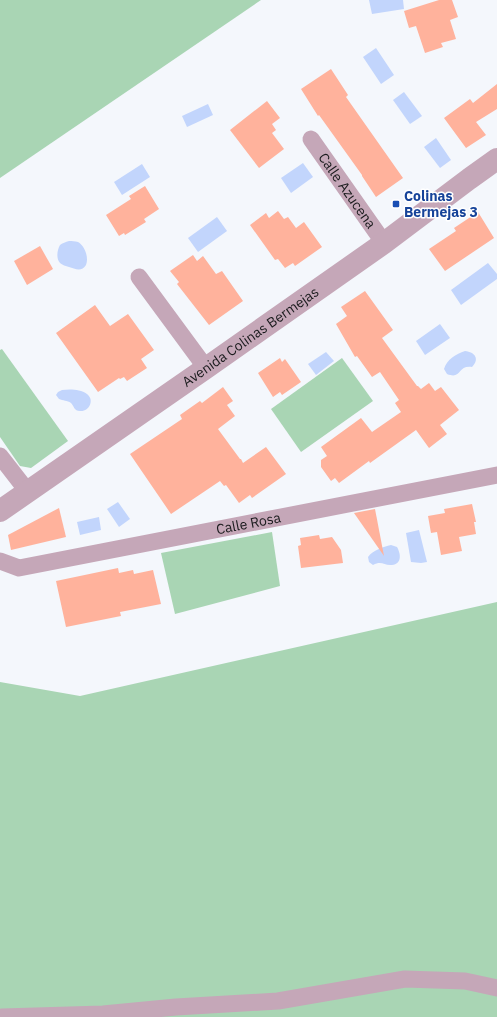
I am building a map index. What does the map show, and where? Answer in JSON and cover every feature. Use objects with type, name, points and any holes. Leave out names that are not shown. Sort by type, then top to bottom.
[{"type":"street","name":"Calle Azucena","points":[[311,139],[384,243]]},
{"type":"street","name":"Avenida Colinas Bermejas","points":[[0,511],[384,243],[497,159]]},
{"type":"street","points":[[139,277],[206,368]]},
{"type":"street","points":[[0,456],[28,492]]},
{"type":"street","name":"Calle Rosa","points":[[0,561],[19,568],[497,475]]},
{"type":"street","points":[[2,1017],[103,1014],[176,1007],[278,1001],[404,979],[465,981],[497,988]]},
{"type":"green space","points":[[0,0],[261,0],[0,178]]},
{"type":"green space","points":[[2,349],[68,441],[31,468],[20,466],[0,437],[0,350]]},
{"type":"green space","points":[[342,358],[373,401],[301,452],[271,409]]},
{"type":"green space","points":[[272,532],[280,586],[175,614],[161,553]]},
{"type":"green space","points":[[497,602],[497,1017],[0,1017],[0,682],[80,696]]},
{"type":"water","points":[[369,0],[403,0],[404,9],[372,14]]},
{"type":"water","points":[[376,48],[394,75],[381,84],[363,57]]},
{"type":"water","points":[[404,92],[422,116],[410,124],[393,100]]},
{"type":"water","points":[[208,104],[213,115],[187,127],[182,116]]},
{"type":"water","points":[[436,138],[451,160],[440,168],[424,147]]},
{"type":"water","points":[[303,163],[313,177],[291,193],[281,178]]},
{"type":"water","points":[[142,164],[150,177],[122,195],[114,182]]},
{"type":"water","points":[[217,217],[227,231],[198,252],[188,238]]},
{"type":"water","points":[[69,241],[78,242],[84,249],[87,256],[87,262],[82,269],[74,269],[63,265],[58,259],[57,254],[60,245]]},
{"type":"water","points":[[488,263],[497,274],[497,279],[461,305],[451,290]]},
{"type":"water","points":[[440,324],[450,338],[425,355],[416,341]]},
{"type":"water","points":[[465,351],[474,354],[475,356],[476,361],[472,367],[464,368],[455,375],[447,374],[444,369],[447,362],[455,355]]},
{"type":"water","points":[[326,352],[334,361],[316,375],[308,364]]},
{"type":"water","points":[[62,390],[84,392],[91,399],[90,405],[86,410],[76,410],[71,403],[59,399],[56,395]]},
{"type":"water","points":[[118,502],[130,519],[119,527],[107,509]]},
{"type":"water","points":[[99,517],[101,530],[80,535],[77,522]]},
{"type":"water","points":[[419,530],[427,562],[421,563],[411,562],[406,533]]},
{"type":"water","points":[[391,545],[397,547],[400,556],[398,563],[389,565],[379,563],[373,565],[369,562],[368,557],[373,552]]},
{"type":"building","points":[[439,0],[452,0],[458,17],[450,20],[456,39],[441,43],[443,47],[425,53],[416,26],[409,28],[404,11]]},
{"type":"building","points":[[331,69],[348,95],[346,97],[403,178],[376,197],[362,175],[319,115],[318,116],[301,89]]},
{"type":"building","points":[[497,84],[497,109],[476,122],[486,135],[466,148],[444,118],[470,99],[473,103]]},
{"type":"building","points":[[267,101],[280,118],[272,124],[276,130],[272,133],[284,149],[259,168],[230,130]]},
{"type":"building","points":[[145,186],[159,209],[144,219],[146,222],[125,235],[124,233],[119,236],[106,215],[131,199],[129,196]]},
{"type":"building","points":[[278,211],[284,219],[288,217],[296,228],[304,222],[322,247],[295,266],[293,263],[285,268],[278,259],[275,260],[250,225],[266,213],[269,218]]},
{"type":"building","points":[[478,212],[494,238],[445,271],[429,249],[456,231],[454,228]]},
{"type":"building","points":[[40,246],[53,269],[27,285],[14,261]]},
{"type":"building","points":[[193,255],[197,261],[203,256],[216,274],[222,271],[243,301],[209,325],[177,284],[179,282],[170,271]]},
{"type":"building","points":[[365,291],[393,330],[382,338],[417,386],[421,389],[429,383],[435,391],[441,387],[459,410],[440,425],[447,434],[429,448],[416,430],[339,483],[335,478],[331,481],[321,467],[321,460],[327,456],[321,447],[361,418],[372,432],[401,412],[395,403],[399,400],[380,372],[372,377],[357,356],[355,357],[336,324],[347,316],[341,307]]},
{"type":"building","points":[[95,305],[110,326],[128,314],[154,350],[141,359],[147,368],[127,381],[124,377],[119,378],[98,392],[56,333]]},
{"type":"building","points":[[280,358],[282,362],[285,359],[301,382],[282,395],[280,392],[273,397],[258,373]]},
{"type":"building","points":[[223,387],[233,401],[227,405],[235,416],[218,429],[243,463],[266,447],[286,474],[252,498],[250,495],[239,503],[226,485],[224,486],[220,481],[171,514],[130,454],[182,419],[180,415],[200,401],[202,403]]},
{"type":"building","points":[[472,504],[476,522],[474,522],[476,534],[459,537],[462,551],[441,555],[437,532],[431,533],[428,516],[445,513],[444,509]]},
{"type":"building","points":[[59,508],[66,537],[11,550],[8,535]]},
{"type":"building","points":[[375,509],[384,556],[354,513]]},
{"type":"building","points":[[319,535],[320,539],[332,537],[341,550],[343,563],[301,568],[298,546],[301,545],[300,538]]},
{"type":"building","points":[[118,568],[119,573],[133,570],[134,574],[153,570],[161,604],[120,612],[121,616],[66,627],[56,581]]},
{"type":"place","name":"Colinas Bermejas 3","points":[[396,204]]}]
